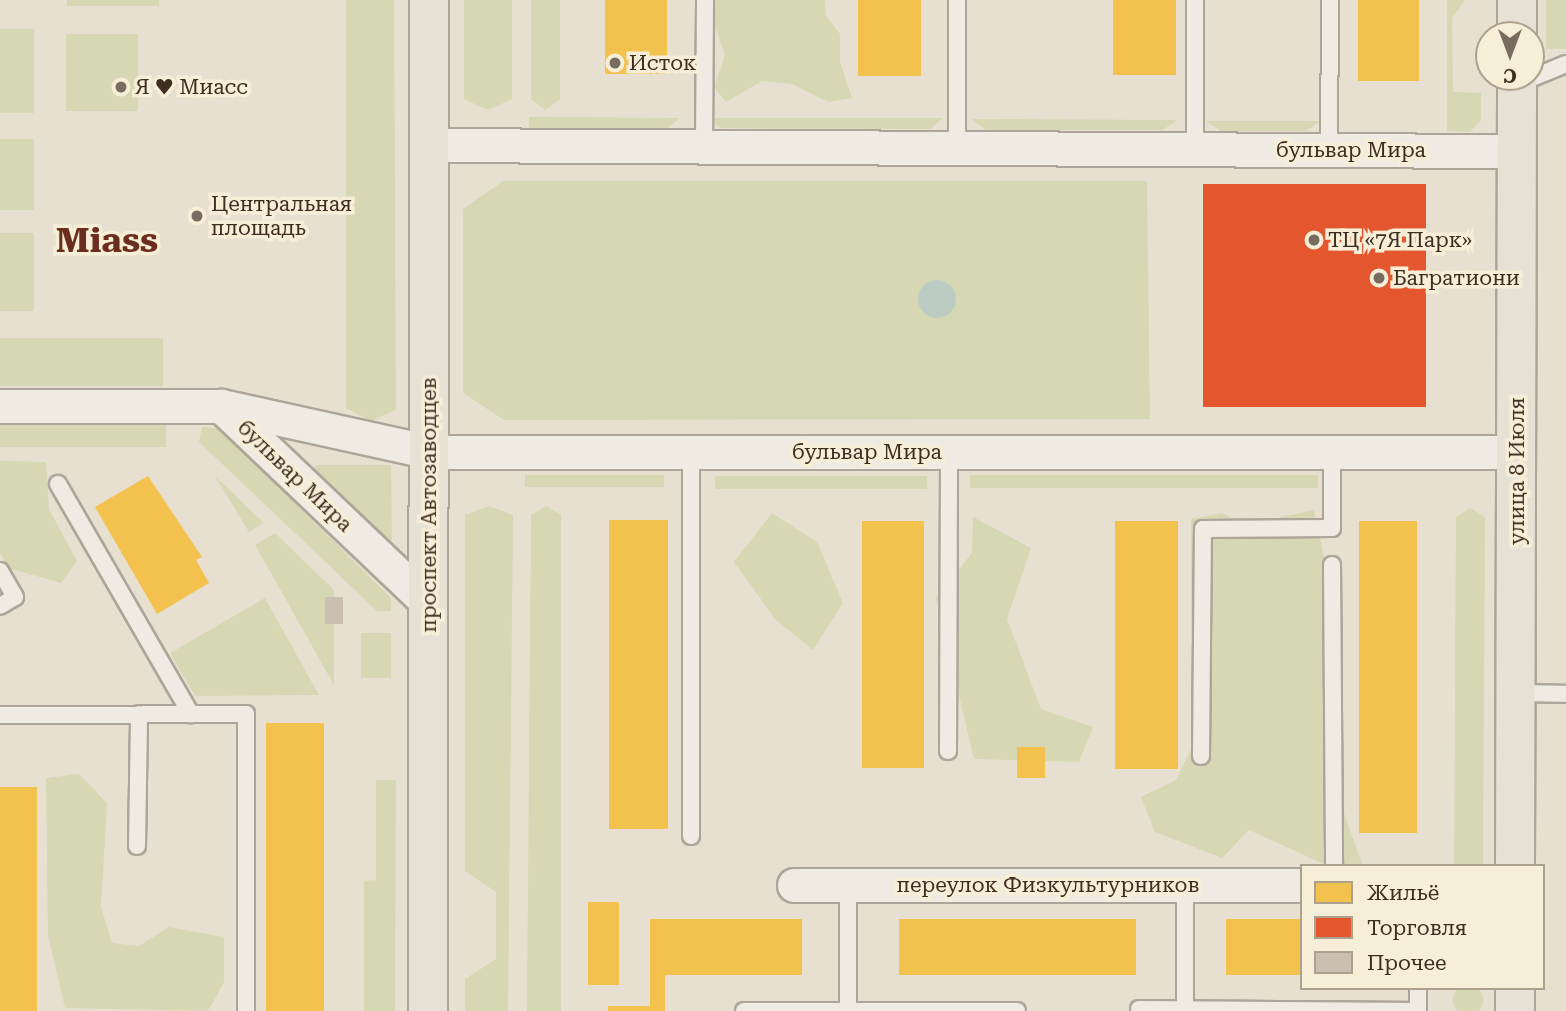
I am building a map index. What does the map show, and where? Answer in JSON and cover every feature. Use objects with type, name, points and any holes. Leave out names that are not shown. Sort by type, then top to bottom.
[{"type":"main road","name":"проспект Автозаводцев","points":[[428,1011],[431,452],[429,0]]},
{"type":"main road","points":[[1517,0],[1517,21]]},
{"type":"main road","name":"улица 8 Июля","points":[[1515,864],[1517,91]]},
{"type":"main road","points":[[1515,990],[1515,1011]]},
{"type":"street","name":"бульвар Мира","points":[[429,145],[1516,151]]},
{"type":"street","name":"бульвар Мира","points":[[0,405],[221,406],[431,452],[1517,452]]},
{"type":"street","name":"бульвар Мира","points":[[221,406],[429,604]]},
{"type":"street","name":"переулок Физкультурников","points":[[794,885],[1300,885]]},
{"type":"lane","points":[[704,147],[705,0]]},
{"type":"lane","points":[[957,0],[957,148]]},
{"type":"lane","points":[[1195,0],[1195,149]]},
{"type":"lane","points":[[1329,150],[1330,0]]},
{"type":"lane","points":[[1545,71],[1566,64]]},
{"type":"lane","points":[[691,452],[691,836]]},
{"type":"lane","points":[[948,751],[949,452]]},
{"type":"lane","points":[[1201,756],[1203,529],[1332,528],[1332,452]]},
{"type":"lane","points":[[58,484],[191,714]]},
{"type":"lane","points":[[1332,565],[1334,864]]},
{"type":"lane","points":[[0,571],[15,597],[0,606]]},
{"type":"lane","points":[[1515,693],[1566,694]]},
{"type":"lane","points":[[137,846],[139,714]]},
{"type":"lane","points":[[0,715],[246,714],[246,1011]]},
{"type":"lane","points":[[848,885],[848,1009]]},
{"type":"lane","points":[[1185,885],[1185,1010]]},
{"type":"lane","points":[[1139,1009],[1418,1011],[1418,990]]},
{"type":"lane","points":[[744,1011],[1017,1011]]},
{"type":"green space","points":[[67,0],[159,0],[159,6],[67,6]]},
{"type":"green space","points":[[346,0],[394,0],[396,410],[371,421],[346,408]]},
{"type":"green space","points":[[464,0],[512,0],[512,99],[488,110],[464,99]]},
{"type":"green space","points":[[531,0],[560,0],[560,99],[545,110],[531,99]]},
{"type":"green space","points":[[695,0],[825,0],[826,16],[840,34],[840,62],[852,98],[828,102],[792,84],[762,81],[726,102],[714,87],[725,55],[716,29]]},
{"type":"green space","points":[[1447,0],[1465,0],[1452,18],[1453,92],[1481,93],[1481,120],[1470,132],[1447,131]]},
{"type":"green space","points":[[1546,0],[1566,0],[1566,49],[1546,49]]},
{"type":"green space","points":[[0,29],[34,29],[34,113],[0,113]]},
{"type":"green space","points":[[66,34],[138,34],[138,111],[66,111]]},
{"type":"green space","points":[[529,117],[680,118],[668,128],[529,128]]},
{"type":"green space","points":[[707,118],[943,118],[930,129],[720,128]]},
{"type":"green space","points":[[972,119],[1177,120],[1163,130],[986,130]]},
{"type":"green space","points":[[1206,121],[1320,121],[1306,131],[1221,131]]},
{"type":"green space","points":[[0,139],[34,139],[34,210],[0,210]]},
{"type":"green space","points":[[503,181],[1147,181],[1150,419],[504,420],[463,393],[463,209]]},
{"type":"green space","points":[[0,233],[34,233],[34,311],[0,311]]},
{"type":"green space","points":[[0,338],[163,338],[163,386],[0,386]]},
{"type":"green space","points":[[0,425],[166,425],[166,447],[0,447]]},
{"type":"green space","points":[[202,427],[219,428],[391,598],[391,611],[377,611],[199,442]]},
{"type":"green space","points":[[0,461],[46,462],[49,509],[77,561],[61,583],[8,568],[0,553]]},
{"type":"green space","points":[[315,465],[391,465],[392,545],[315,475]]},
{"type":"green space","points":[[525,475],[664,475],[664,487],[525,487]]},
{"type":"green space","points":[[970,475],[1318,475],[1318,488],[970,488]]},
{"type":"green space","points":[[215,476],[264,523],[249,532]]},
{"type":"green space","points":[[715,476],[927,476],[927,489],[715,489]]},
{"type":"green space","points":[[489,506],[513,515],[508,1011],[465,1011],[465,979],[496,959],[496,892],[465,871],[465,515]]},
{"type":"green space","points":[[546,506],[561,515],[561,1011],[527,1011],[531,515]]},
{"type":"green space","points":[[1470,508],[1485,517],[1483,864],[1454,864],[1456,517]]},
{"type":"green space","points":[[1314,510],[1325,562],[1328,768],[1362,864],[1324,864],[1249,830],[1222,858],[1155,832],[1141,797],[1176,780],[1191,749],[1191,519],[1222,513],[1244,525]]},
{"type":"green space","points":[[772,513],[817,542],[843,603],[813,650],[776,620],[734,562]]},
{"type":"green space","points":[[973,517],[1031,548],[1007,619],[1041,709],[1093,727],[1079,762],[974,759],[936,598],[972,553]]},
{"type":"green space","points":[[275,533],[334,590],[334,685],[255,545]]},
{"type":"green space","points":[[265,598],[319,695],[195,696],[170,653]]},
{"type":"green space","points":[[361,633],[391,633],[391,678],[361,678]]},
{"type":"green space","points":[[79,774],[107,803],[101,907],[112,943],[139,946],[169,927],[224,937],[224,982],[208,1011],[65,1008],[48,936],[46,778]]},
{"type":"green space","points":[[376,780],[396,780],[395,1011],[364,1011],[364,881],[376,880]]},
{"type":"green space","points":[[1458,990],[1478,990],[1482,994],[1482,1006],[1476,1012],[1460,1012],[1454,1006],[1454,994]]},
{"type":"shaded area","points":[[937,280],[951,285],[956,299],[951,313],[937,318],[923,313],[918,299],[923,285]]},
{"type":"building: Жильё","points":[[605,0],[667,0],[667,74],[605,74]]},
{"type":"building: Жильё","points":[[858,0],[921,0],[921,76],[858,76]]},
{"type":"building: Жильё","points":[[1113,0],[1176,0],[1176,75],[1113,75]]},
{"type":"building: Жильё","points":[[1358,0],[1419,0],[1419,81],[1358,81]]},
{"type":"building: Жильё","points":[[148,476],[202,557],[196,560],[209,583],[157,614],[95,507]]},
{"type":"building: Жильё","points":[[609,520],[668,520],[668,829],[609,829]]},
{"type":"building: Жильё","points":[[862,521],[924,521],[924,768],[862,768]]},
{"type":"building: Жильё","points":[[1115,521],[1178,521],[1178,769],[1115,769]]},
{"type":"building: Жильё","points":[[1359,521],[1417,521],[1417,833],[1359,833]]},
{"type":"building: Жильё","points":[[266,723],[324,723],[324,1011],[266,1011]]},
{"type":"building: Жильё","points":[[1017,747],[1045,747],[1045,778],[1017,778]]},
{"type":"building: Жильё","points":[[0,787],[37,787],[37,1011],[0,1011]]},
{"type":"building: Жильё","points":[[588,902],[619,902],[619,985],[588,985]]},
{"type":"building: Жильё","points":[[650,919],[802,919],[802,975],[665,975],[665,1011],[608,1011],[608,1006],[650,1006]]},
{"type":"building: Жильё","points":[[899,919],[1136,919],[1136,975],[899,975]]},
{"type":"building: Жильё","points":[[1226,919],[1300,919],[1300,975],[1226,975]]},
{"type":"building: Торговля","name":"ТЦ «7Я Парк»","points":[[1203,184],[1426,184],[1426,407],[1203,407]]},
{"type":"building: Прочее","points":[[325,597],[343,597],[343,624],[325,624]]},
{"type":"place","name":"Исток","points":[[615,63]]},
{"type":"place","name":"Я ♥ Миасс","points":[[121,87]]},
{"type":"place","name":"Центральная площадь","points":[[197,216]]},
{"type":"place","name":"ТЦ «7Я Парк»","points":[[1314,240]]},
{"type":"place","name":"Багратиони","points":[[1379,278]]},
{"type":"district","name":"Miass","points":[[107,241]]}]
